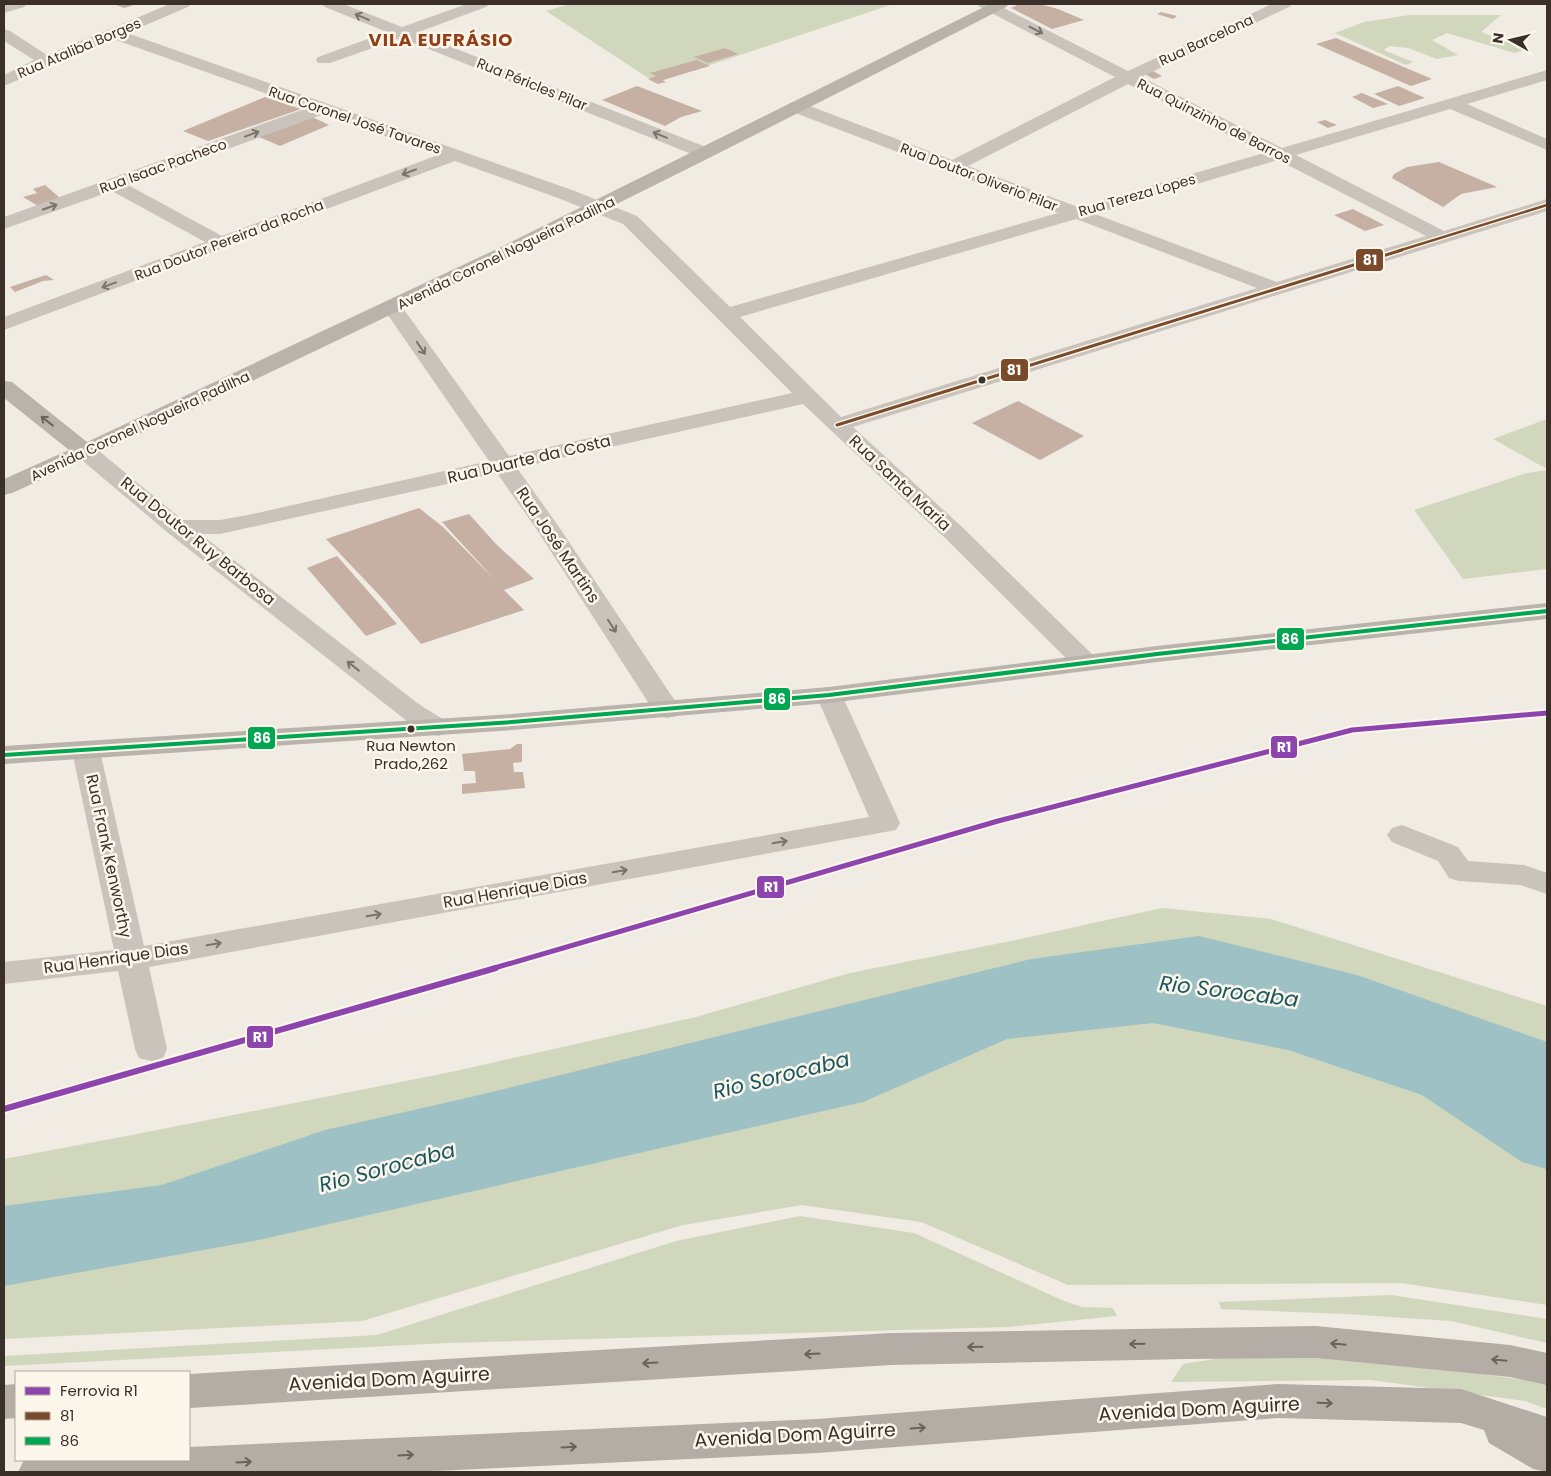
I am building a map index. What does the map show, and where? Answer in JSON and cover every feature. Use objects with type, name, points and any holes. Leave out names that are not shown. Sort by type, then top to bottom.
[{"type":"highway","name":"Avenida Dom Aguirre","points":[[190,1391],[891,1349],[1186,1343],[1316,1342],[1510,1361],[1547,1370]]},
{"type":"highway","name":"Avenida Dom Aguirre","points":[[38,1472],[818,1436],[1277,1401],[1461,1406],[1547,1434]]},
{"type":"highway","points":[[1461,1406],[1547,1457]]},
{"type":"main road","name":"Avenida Coronel Nogueira Padilha","points":[[4,488],[393,308],[600,207],[796,108],[993,5]]},
{"type":"main road","name":"Rua Doutor Ruy Barbosa","points":[[4,387],[86,451]]},
{"type":"main road","points":[[4,755],[438,727],[667,710],[828,695],[1086,662],[1547,611]]},
{"type":"street","points":[[4,8],[19,4]]},
{"type":"street","name":"Rua Ataliba Borges","points":[[4,81],[111,33],[183,4]]},
{"type":"street","name":"Rua Péricles Pilar","points":[[330,4],[705,153]]},
{"type":"street","points":[[324,60],[481,4]]},
{"type":"street","name":"Rua Barcelona","points":[[952,167],[1128,77],[1284,4]]},
{"type":"street","name":"Rua Quinzinho de Barros","points":[[993,5],[1128,77],[1444,238]]},
{"type":"street","name":"Rua Coronel José Tavares","points":[[111,33],[600,207]]},
{"type":"street","points":[[4,34],[46,61]]},
{"type":"street","name":"Rua Tereza Lopes","points":[[726,315],[1281,154],[1547,74]]},
{"type":"street","points":[[1450,103],[1547,145]]},
{"type":"street","name":"Rua Doutor Oliverio Pilar","points":[[796,108],[1274,288]]},
{"type":"street","name":"Rua Isaac Pacheco","points":[[4,223],[322,109]]},
{"type":"street","name":"Rua Doutor Pereira da Rocha","points":[[4,324],[454,155]]},
{"type":"street","points":[[113,184],[221,243]]},
{"type":"street","name":"Rua Santa Maria","points":[[600,207],[630,220],[837,425],[953,532],[1086,662]]},
{"type":"street","points":[[837,425],[1274,288],[1544,209]]},
{"type":"street","name":"Rua José Martins","points":[[393,308],[547,527],[667,710]]},
{"type":"street","name":"Rua Duarte da Costa","points":[[176,527],[220,527],[248,522],[809,396]]},
{"type":"street","name":"Rua Doutor Ruy Barbosa","points":[[86,451],[176,527],[419,718],[438,727]]},
{"type":"street","name":"Rua Duarte da Costa","points":[[217,558],[216,550],[220,541],[236,527],[248,522]]},
{"type":"street","name":"Rua Henrique Dias","points":[[4,973],[131,959],[886,823],[828,695]]},
{"type":"street","points":[[365,731],[379,725],[391,714],[393,707],[392,696]]},
{"type":"street","name":"Rua Frank Kenworthy","points":[[86,751],[151,1049]]},
{"type":"street","points":[[1402,835],[1448,854],[1459,871],[1524,875],[1547,884]]},
{"type":"green space","points":[[570,4],[890,5],[656,83],[546,11]]},
{"type":"green space","points":[[1410,15],[1501,15],[1481,32],[1526,49],[1515,53],[1447,33],[1432,40],[1458,55],[1437,59],[1408,48],[1389,46],[1384,50],[1413,62],[1406,65],[1335,33],[1364,22]]},
{"type":"green space","points":[[1547,419],[1547,469],[1493,439]]},
{"type":"green space","points":[[1547,470],[1547,569],[1463,579],[1414,510],[1527,473]]},
{"type":"green space","points":[[1162,908],[1271,919],[1547,1006],[1547,1305],[1401,1283],[1068,1285],[921,1222],[802,1205],[683,1225],[362,1321],[4,1339],[4,1159],[456,1071],[696,1017],[850,973],[1011,941]]},
{"type":"green space","points":[[800,1216],[914,1233],[1064,1301],[1082,1307],[1113,1308],[1117,1316],[1008,1327],[447,1343],[4,1366],[4,1356],[377,1335],[676,1241]]},
{"type":"green space","points":[[1391,1295],[1547,1319],[1547,1343],[1451,1321],[1346,1314],[1221,1309],[1219,1302]]},
{"type":"green space","points":[[1253,1353],[1379,1361],[1542,1382],[1547,1384],[1547,1409],[1525,1401],[1371,1380],[1171,1382],[1183,1364]]},
{"type":"water","name":"Rio Sorocaba","points":[[1199,936],[1357,975],[1547,1042],[1546,1169],[1522,1162],[1422,1095],[1288,1050],[1153,1023],[1007,1039],[863,1102],[259,1240],[4,1286],[4,1206],[162,1185],[325,1130],[471,1097],[1031,959]]},
{"type":"building","points":[[114,4],[137,4],[124,8]]},
{"type":"building","points":[[1019,4],[1039,4],[1058,9],[1084,20],[1052,29],[1011,8]]},
{"type":"building","points":[[1161,12],[1177,16],[1173,19],[1157,14]]},
{"type":"building","points":[[1336,38],[1432,79],[1411,86],[1316,44]]},
{"type":"building","points":[[725,48],[738,54],[708,63],[694,57]]},
{"type":"building","points":[[697,60],[710,66],[662,80],[666,82],[658,84],[648,79],[656,76],[650,73]]},
{"type":"building","points":[[1153,71],[1162,76],[1154,79],[1145,74]]},
{"type":"building","points":[[637,86],[702,111],[681,117],[665,126],[602,100]]},
{"type":"building","points":[[1398,86],[1425,98],[1399,106],[1374,94]]},
{"type":"building","points":[[1362,93],[1388,104],[1373,108],[1352,97]]},
{"type":"building","points":[[265,97],[301,109],[208,141],[183,131]]},
{"type":"building","points":[[312,117],[329,125],[280,146],[259,137]]},
{"type":"building","points":[[1325,120],[1337,125],[1328,128],[1317,122]]},
{"type":"building","points":[[1439,162],[1497,187],[1461,194],[1443,207],[1392,178],[1394,174],[1407,167]]},
{"type":"building","points":[[45,185],[60,198],[38,206],[23,197],[37,193],[33,189]]},
{"type":"building","points":[[1353,209],[1384,225],[1365,231],[1334,215]]},
{"type":"building","points":[[46,275],[54,280],[43,281],[15,292],[10,287]]},
{"type":"building","points":[[1018,401],[1084,436],[1040,460],[972,423]]},
{"type":"building","points":[[419,508],[443,527],[496,581],[442,522],[469,514],[496,544],[534,579],[504,590],[524,610],[421,644],[382,598],[326,539]]},
{"type":"building","points":[[337,556],[397,624],[366,636],[307,568]]},
{"type":"building","points":[[517,744],[522,744],[522,762],[513,763],[514,772],[523,772],[525,788],[462,794],[462,784],[476,783],[475,771],[464,771],[462,754],[510,749]]},
{"type":"rail line","name":"R1","points":[[4,1109],[235,1044],[998,821],[1352,730],[1547,713]]},
{"type":"transit line","name":"81","points":[[837,425],[1547,205]]},
{"type":"transit line","name":"86","points":[[4,755],[512,722],[829,695],[1157,654],[1547,611]]},
{"type":"place","name":"Rua Newton Prado,262","points":[[411,729]]},
{"type":"district","name":"VILA EUFRÁSIO","points":[[441,39]]}]
